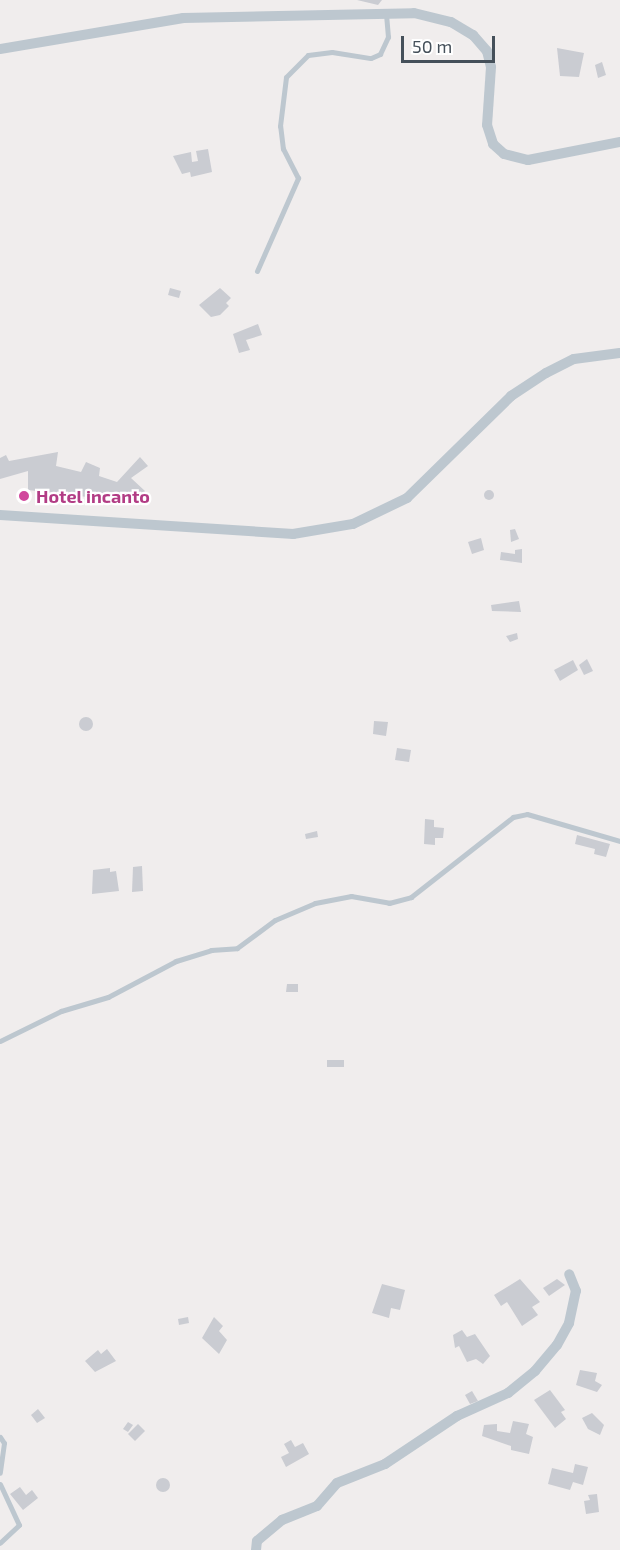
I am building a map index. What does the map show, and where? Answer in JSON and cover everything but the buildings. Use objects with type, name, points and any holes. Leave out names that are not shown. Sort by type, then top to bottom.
[{"type":"street","points":[[0,49],[183,18],[414,13],[451,22],[480,43],[491,67],[487,125],[493,144],[504,154],[528,160],[620,142]]},
{"type":"street","points":[[0,515],[293,534],[353,524],[407,498],[511,396],[546,373],[574,359],[620,353]]},
{"type":"street","points":[[256,1550],[257,1541],[282,1520],[316,1506],[337,1483],[385,1464],[456,1416],[508,1393],[535,1371],[557,1344],[568,1323],[576,1291],[570,1274]]},
{"type":"lane","points":[[257,271],[298,178],[283,149],[280,126],[286,77],[308,55],[332,52],[371,58],[380,54],[388,38],[386,14]]},
{"type":"lane","points":[[0,1041],[61,1011],[108,997],[176,961],[210,950],[237,948],[275,920],[315,903],[351,896],[389,903],[411,897],[513,818],[527,814],[620,841]]},
{"type":"lane","points":[[0,1437],[4,1443],[0,1473]]},
{"type":"lane","points":[[0,1484],[19,1525],[0,1544]]},
{"type":"place","name":"Hotel incanto","points":[[24,496]]}]
